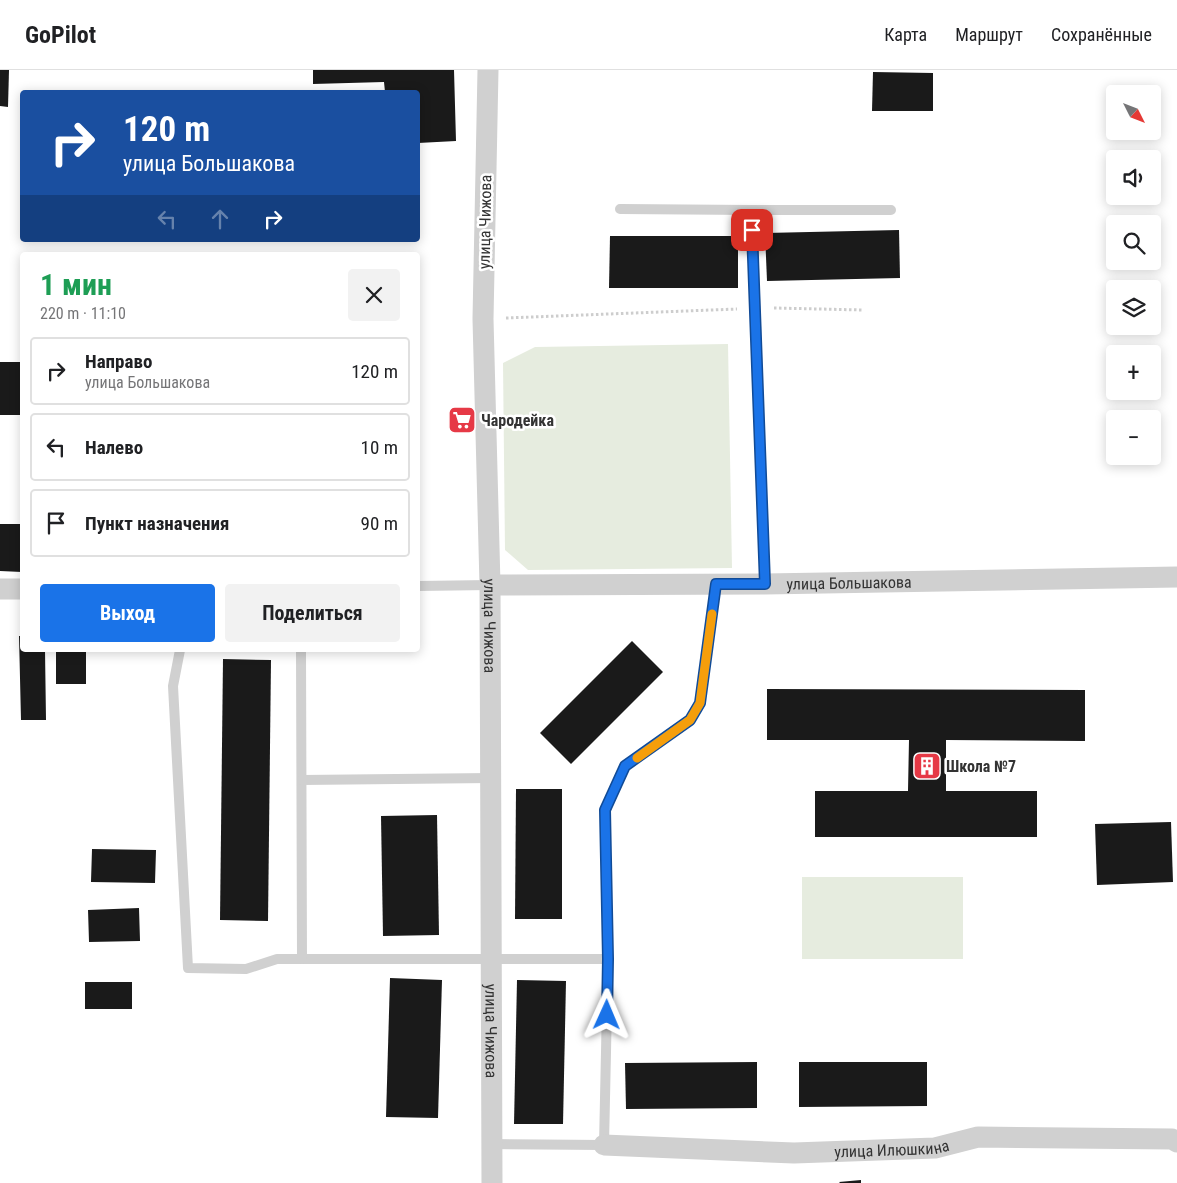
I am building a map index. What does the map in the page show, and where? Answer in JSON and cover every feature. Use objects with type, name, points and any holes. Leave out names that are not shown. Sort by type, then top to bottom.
[{"type":"street","name":"улица Чижова","points":[[488,70],[483,320],[490,585],[492,1183]]},
{"type":"street","name":"улица Большакова","points":[[490,585],[765,584],[1177,577]]},
{"type":"street","points":[[0,589],[20,589]]},
{"type":"street","name":"улица Илюшкина","points":[[604,1145],[794,1154],[936,1148],[978,1137],[1172,1139],[1177,1142]]},
{"type":"lane","points":[[620,210],[891,210]]},
{"type":"lane","points":[[752,210],[765,584]]},
{"type":"lane","points":[[491,1144],[604,1145],[608,959],[605,810],[625,766],[690,720],[700,703],[716,584]]},
{"type":"lane","points":[[420,586],[490,585]]},
{"type":"lane","points":[[180,652],[173,686],[188,968],[246,969],[276,959],[608,959]]},
{"type":"lane","points":[[301,652],[302,959]]},
{"type":"lane","points":[[302,780],[491,778]]},
{"type":"path","points":[[483,320],[754,308],[863,310]]},
{"type":"shaded area","points":[[728,344],[732,568],[528,570],[505,550],[503,363],[535,347]]},
{"type":"shaded area","points":[[802,877],[963,877],[963,959],[802,959]]},
{"type":"building","points":[[0,70],[9,70],[8,107],[0,106]]},
{"type":"building","points":[[313,70],[454,70],[456,141],[420,143],[420,90],[385,90],[384,82],[313,84]]},
{"type":"building","points":[[873,72],[933,73],[933,111],[872,111]]},
{"type":"building","points":[[899,230],[900,278],[767,281],[765,233]]},
{"type":"building","points":[[610,236],[738,236],[738,288],[609,288]]},
{"type":"building","points":[[0,362],[20,362],[20,415],[0,415]]},
{"type":"building","points":[[0,524],[20,524],[20,572],[0,571]]},
{"type":"building","points":[[19,636],[20,652],[45,652],[46,720],[21,720]]},
{"type":"building","points":[[632,641],[663,672],[571,764],[540,733]]},
{"type":"building","points":[[56,652],[86,652],[86,684],[56,684]]},
{"type":"building","points":[[223,659],[271,660],[268,921],[220,920]]},
{"type":"building","name":"Школа №7","points":[[767,689],[1085,690],[1085,741],[946,740],[946,791],[1037,791],[1037,837],[815,837],[815,791],[908,791],[909,740],[767,740]]},
{"type":"building","points":[[516,789],[562,789],[562,919],[515,919]]},
{"type":"building","points":[[437,815],[439,935],[383,936],[381,816]]},
{"type":"building","points":[[1171,822],[1173,882],[1097,885],[1095,824]]},
{"type":"building","points":[[92,849],[156,850],[155,883],[91,882]]},
{"type":"building","points":[[139,908],[140,941],[89,942],[88,910]]},
{"type":"building","points":[[390,978],[442,980],[438,1118],[386,1117]]},
{"type":"building","points":[[517,980],[566,981],[563,1124],[514,1124]]},
{"type":"building","points":[[85,982],[132,982],[132,1009],[85,1009]]},
{"type":"building","points":[[757,1062],[757,1108],[626,1109],[625,1063]]},
{"type":"building","points":[[799,1062],[927,1062],[927,1106],[799,1107]]},
{"type":"building","points":[[861,1180],[861,1183],[839,1182]]},
{"type":"slow traffic","points":[[637,758],[690,720],[700,703],[712,614]]},
{"type":"place","name":"Чародейка","points":[[462,420]]},
{"type":"place","name":"Школа №7","points":[[927,766]]},
{"type":"route","points":[[607,1015],[608,959],[605,810],[625,766],[690,720],[700,703],[716,584],[765,584],[752,230]]}]
